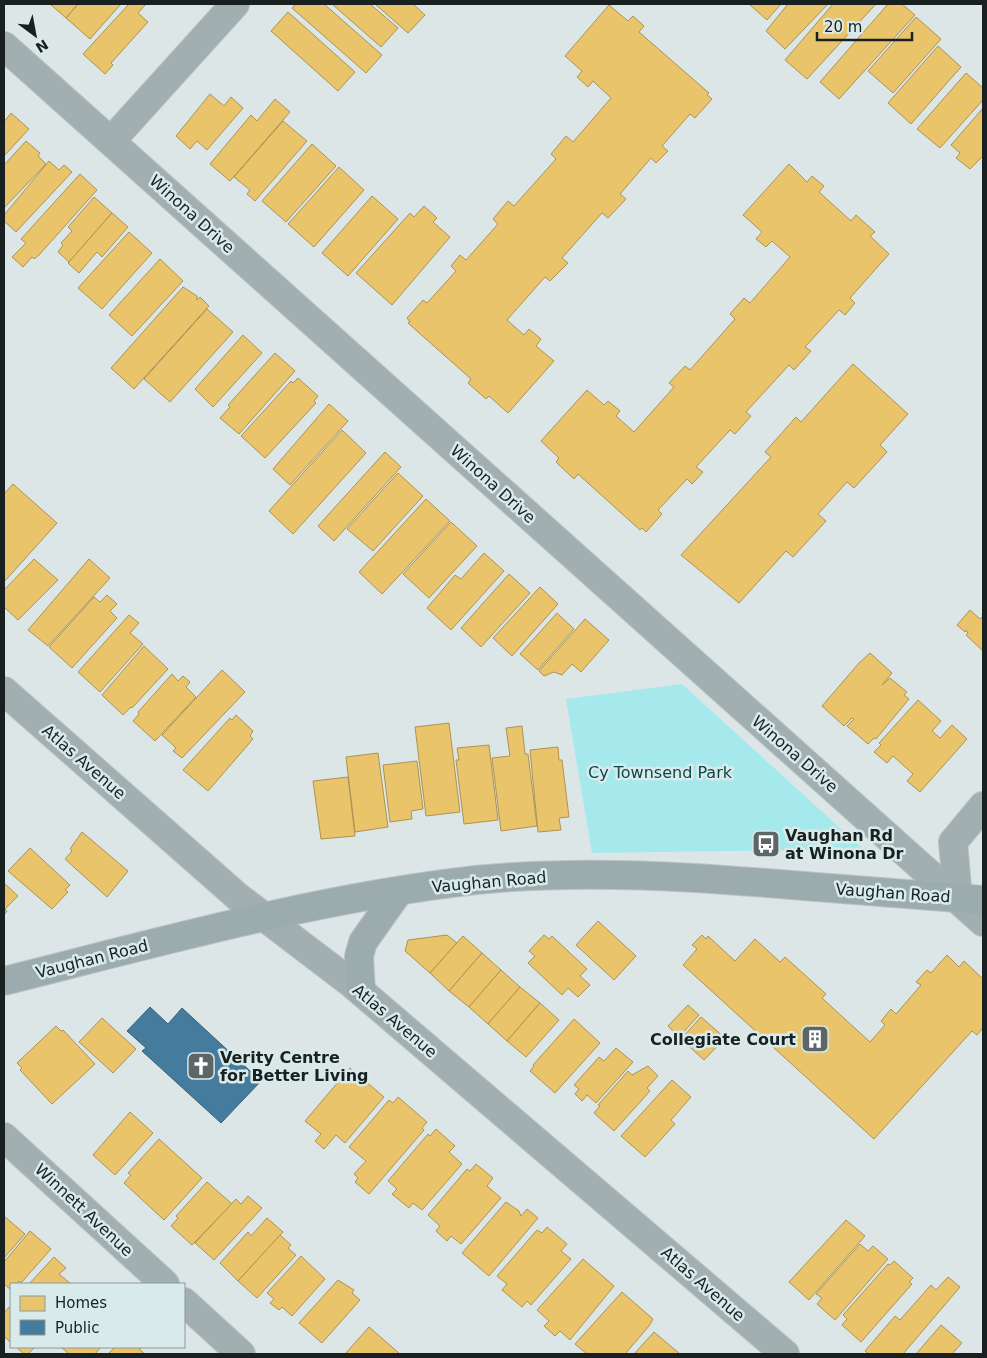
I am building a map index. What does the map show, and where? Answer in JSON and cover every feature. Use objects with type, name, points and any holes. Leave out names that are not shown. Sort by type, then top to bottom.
[{"type":"street","points":[[111,141],[235,4]]},
{"type":"street","name":"Winona Drive","points":[[4,46],[618,597],[970,899],[983,922]]},
{"type":"street","name":"Atlas Avenue","points":[[4,691],[262,916],[361,991],[785,1354]]},
{"type":"street","points":[[970,899],[953,842],[983,806]]},
{"type":"street","name":"Vaughan Road","points":[[4,981],[262,916],[399,891],[477,880],[612,875],[707,878],[970,899]]},
{"type":"street","points":[[361,991],[359,956],[363,942],[399,891]]},
{"type":"street","name":"Winnett Avenue","points":[[4,1137],[164,1283]]},
{"type":"street","points":[[185,1303],[241,1354]]},
{"type":"green space","name":"Cy Townsend Park","points":[[682,684],[863,849],[592,853],[566,699]]},
{"type":"building: Homes","points":[[50,4],[78,4],[66,18]]},
{"type":"building: Homes","points":[[78,4],[121,4],[90,39],[66,18]]},
{"type":"building: Homes","points":[[129,4],[146,4],[138,13],[148,22],[111,63],[113,65],[105,74],[83,54]]},
{"type":"building: Homes","points":[[296,4],[324,4],[382,55],[366,73],[292,8]]},
{"type":"building: Homes","points":[[332,4],[370,4],[398,28],[381,47]]},
{"type":"building: Homes","points":[[375,4],[413,4],[425,15],[408,33]]},
{"type":"building: Homes","points":[[749,4],[781,4],[767,20]]},
{"type":"building: Homes","points":[[788,4],[828,4],[785,49],[766,31]]},
{"type":"building: Homes","points":[[833,4],[876,4],[807,79],[785,60]]},
{"type":"building: Homes","points":[[888,4],[902,4],[915,15],[839,99],[820,82]]},
{"type":"building: Homes","points":[[609,5],[628,21],[633,16],[644,26],[639,32],[709,93],[707,95],[712,99],[695,118],[690,114],[662,146],[668,151],[656,163],[651,158],[620,194],[626,199],[608,218],[602,213],[562,258],[568,263],[550,281],[545,277],[507,320],[524,335],[529,329],[541,339],[536,346],[554,361],[508,413],[489,396],[486,399],[468,383],[471,379],[408,323],[410,322],[407,318],[423,300],[427,303],[456,271],[451,266],[460,255],[466,260],[498,224],[493,219],[508,201],[514,206],[556,159],[551,154],[566,136],[573,142],[611,98],[593,81],[588,87],[577,77],[582,71],[565,56]]},
{"type":"building: Homes","points":[[288,12],[355,72],[338,91],[271,31]]},
{"type":"building: Homes","points":[[916,17],[941,39],[893,93],[868,71]]},
{"type":"building: Homes","points":[[938,46],[961,67],[911,124],[888,103]]},
{"type":"building: Homes","points":[[966,73],[983,88],[983,100],[940,148],[917,129]]},
{"type":"building: Homes","points":[[210,94],[224,106],[231,97],[243,108],[207,150],[197,141],[190,149],[176,136]]},
{"type":"building: Homes","points":[[275,99],[290,112],[230,181],[210,164],[251,115],[257,121]]},
{"type":"building: Homes","points":[[983,108],[983,156],[970,169],[956,158],[960,153],[951,145]]},
{"type":"building: Homes","points":[[11,113],[29,129],[4,156],[4,122]]},
{"type":"building: Homes","points":[[283,121],[307,141],[255,201],[247,194],[250,190],[234,177]]},
{"type":"building: Homes","points":[[26,141],[40,153],[38,156],[46,164],[4,208],[4,165]]},
{"type":"building: Homes","points":[[312,144],[336,166],[286,222],[262,201]]},
{"type":"building: Homes","points":[[49,161],[59,170],[64,165],[72,172],[16,232],[4,221],[4,215]]},
{"type":"building: Homes","points":[[789,164],[807,182],[812,176],[824,186],[819,192],[851,221],[856,215],[875,232],[870,236],[889,254],[850,298],[855,303],[845,315],[839,310],[805,347],[811,351],[794,370],[789,365],[746,412],[751,416],[735,434],[730,430],[696,467],[703,472],[692,484],[687,479],[658,510],[662,514],[646,532],[642,528],[640,530],[578,474],[574,479],[556,462],[559,458],[541,441],[587,390],[604,405],[608,401],[620,411],[616,416],[634,432],[674,387],[669,383],[685,366],[690,370],[735,319],[730,314],[744,298],[750,303],[790,257],[772,241],[766,247],[756,239],[762,232],[743,215]]},
{"type":"building: Homes","points":[[339,167],[364,190],[314,247],[288,224]]},
{"type":"building: Homes","points":[[80,174],[97,190],[39,255],[34,259],[32,257],[23,267],[12,257],[26,243],[21,239]]},
{"type":"building: Homes","points":[[372,196],[398,219],[348,276],[322,253]]},
{"type":"building: Homes","points":[[94,197],[112,213],[69,262],[58,252],[63,245],[61,243],[72,231],[68,227]]},
{"type":"building: Homes","points":[[424,206],[437,218],[433,222],[450,237],[392,305],[356,273],[410,213],[414,217]]},
{"type":"building: Homes","points":[[112,213],[128,227],[102,257],[97,252],[79,273],[68,263]]},
{"type":"building: Homes","points":[[129,232],[152,253],[102,309],[78,288]]},
{"type":"building: Homes","points":[[160,259],[183,281],[132,336],[109,315]]},
{"type":"building: Homes","points":[[183,287],[197,296],[197,300],[200,297],[209,306],[134,389],[111,368]]},
{"type":"building: Homes","points":[[207,309],[233,332],[170,402],[144,379]]},
{"type":"building: Homes","points":[[243,335],[262,353],[213,407],[195,389]]},
{"type":"building: Homes","points":[[275,353],[295,371],[239,434],[220,418],[230,407],[228,405]]},
{"type":"building: Homes","points":[[853,364],[908,414],[880,445],[887,452],[854,488],[847,482],[818,514],[826,521],[793,557],[786,551],[739,603],[681,555],[771,457],[765,452],[796,417],[801,422]]},
{"type":"building: Homes","points":[[298,378],[318,396],[314,401],[316,403],[265,458],[241,436],[291,381],[293,383]]},
{"type":"building: Homes","points":[[329,404],[348,421],[290,485],[273,469]]},
{"type":"building: Homes","points":[[342,430],[366,453],[293,534],[269,511]]},
{"type":"building: Homes","points":[[385,452],[401,467],[334,541],[318,526]]},
{"type":"building: Homes","points":[[398,473],[423,496],[373,551],[347,529]]},
{"type":"building: Homes","points":[[13,484],[57,523],[4,582],[4,494]]},
{"type":"building: Homes","points":[[426,499],[450,521],[382,594],[359,572]]},
{"type":"building: Homes","points":[[451,522],[477,546],[429,598],[403,574]]},
{"type":"building: Homes","points":[[484,553],[504,571],[451,630],[427,608],[455,575],[461,579]]},
{"type":"building: Homes","points":[[34,559],[58,580],[18,620],[4,607],[4,590]]},
{"type":"building: Homes","points":[[89,559],[110,578],[48,646],[28,630]]},
{"type":"building: Homes","points":[[509,574],[530,593],[481,647],[461,628]]},
{"type":"building: Homes","points":[[540,587],[558,604],[512,656],[493,638]]},
{"type":"building: Homes","points":[[107,595],[117,604],[110,611],[117,618],[72,668],[49,647],[94,597],[100,602]]},
{"type":"building: Homes","points":[[970,610],[980,619],[983,616],[983,651],[966,635],[968,633],[966,630],[965,632],[957,625]]},
{"type":"building: Homes","points":[[557,613],[574,629],[538,670],[520,654]]},
{"type":"building: Homes","points":[[129,615],[139,623],[130,633],[143,644],[100,692],[78,672]]},
{"type":"building: Homes","points":[[585,619],[609,640],[581,672],[572,664],[562,675],[554,672],[544,676],[539,671]]},
{"type":"building: Homes","points":[[144,646],[168,669],[132,708],[123,715],[102,695]]},
{"type":"building: Homes","points":[[870,653],[892,673],[882,685],[890,678],[907,692],[904,695],[909,699],[876,739],[874,738],[868,744],[847,726],[854,719],[852,718],[844,726],[822,706]]},
{"type":"building: Homes","points":[[222,670],[245,692],[182,758],[173,751],[176,748],[162,735]]},
{"type":"building: Homes","points":[[172,674],[178,681],[183,676],[190,682],[186,687],[196,697],[155,741],[133,721],[139,714],[138,712]]},
{"type":"building: Homes","points":[[918,700],[941,721],[932,731],[940,738],[952,725],[967,739],[920,792],[907,781],[913,774],[893,756],[887,763],[874,752],[881,745],[879,743]]},
{"type":"building: Homes","points":[[236,715],[253,731],[250,736],[253,739],[208,791],[183,770],[230,718],[232,720]]},
{"type":"building: Homes","points":[[449,723],[460,812],[426,816],[415,727]]},
{"type":"building: Homes","points":[[522,726],[525,754],[528,754],[537,826],[501,831],[492,758],[510,756],[506,728]]},
{"type":"building: Homes","points":[[489,745],[498,820],[464,824],[456,760],[459,760],[457,748]]},
{"type":"building: Homes","points":[[558,747],[559,760],[562,760],[569,817],[559,818],[561,830],[538,832],[530,750]]},
{"type":"building: Homes","points":[[378,753],[388,827],[355,832],[346,757]]},
{"type":"building: Homes","points":[[417,761],[423,809],[411,811],[412,819],[390,822],[383,765]]},
{"type":"building: Homes","points":[[348,777],[355,836],[321,839],[313,781]]},
{"type":"building: Homes","points":[[82,832],[128,871],[107,897],[65,859],[72,851],[70,849]]},
{"type":"building: Homes","points":[[30,848],[70,885],[65,890],[68,892],[52,909],[8,871]]},
{"type":"building: Homes","points":[[4,883],[18,896],[5,909],[7,911],[4,915]]},
{"type":"building: Homes","points":[[598,921],[636,956],[614,980],[576,945]]},
{"type":"building: Homes","points":[[447,935],[457,943],[430,973],[405,951],[408,940]]},
{"type":"building: Homes","points":[[544,935],[549,939],[552,936],[587,969],[580,976],[590,985],[578,997],[568,988],[562,995],[528,963],[535,956],[529,951]]},
{"type":"building: Homes","name":"Collegiate Court","points":[[702,935],[706,939],[708,936],[735,961],[755,939],[780,962],[785,957],[826,994],[822,998],[870,1042],[885,1025],[881,1021],[891,1009],[896,1014],[921,985],[916,982],[927,970],[931,973],[947,955],[959,967],[964,961],[983,979],[983,1028],[977,1035],[972,1031],[874,1139],[683,965],[697,949],[692,945]]},
{"type":"building: Homes","points":[[463,936],[482,953],[449,991],[430,973]]},
{"type":"building: Homes","points":[[482,953],[501,970],[469,1007],[449,991]]},
{"type":"building: Homes","points":[[501,970],[520,987],[488,1024],[469,1007]]},
{"type":"building: Homes","points":[[520,987],[540,1003],[507,1041],[488,1024]]},
{"type":"building: Homes","points":[[540,1003],[559,1020],[526,1057],[507,1041]]},
{"type":"building: Homes","points":[[688,1005],[699,1015],[679,1037],[668,1026]]},
{"type":"building: Homes","points":[[701,1017],[725,1038],[704,1060],[681,1039]]},
{"type":"building: Homes","points":[[102,1018],[136,1049],[113,1073],[79,1042]]},
{"type":"building: Homes","points":[[574,1019],[600,1043],[555,1093],[530,1071],[533,1065]]},
{"type":"building: Homes","points":[[56,1026],[61,1031],[63,1030],[95,1064],[52,1104],[20,1070],[22,1068],[17,1063]]},
{"type":"building: Homes","points":[[616,1048],[633,1062],[596,1103],[587,1095],[582,1101],[575,1094],[579,1089],[574,1085],[599,1057],[604,1061]]},
{"type":"building: Homes","points":[[648,1066],[658,1076],[647,1088],[650,1091],[614,1131],[594,1113],[600,1106],[598,1105],[628,1071],[632,1075]]},
{"type":"building: Homes","points":[[350,1068],[384,1097],[345,1143],[336,1135],[324,1149],[315,1141],[321,1134],[305,1121]]},
{"type":"building: Homes","points":[[672,1080],[691,1097],[671,1120],[675,1124],[645,1157],[621,1136]]},
{"type":"building: Homes","points":[[398,1097],[427,1122],[422,1128],[424,1130],[369,1194],[355,1182],[358,1178],[354,1174],[366,1161],[349,1147],[389,1100],[393,1103]]},
{"type":"building: Homes","points":[[130,1112],[153,1133],[115,1175],[93,1155]]},
{"type":"building: Homes","points":[[436,1129],[455,1146],[449,1152],[462,1164],[422,1210],[413,1203],[409,1208],[392,1194],[397,1189],[388,1181],[428,1134],[430,1136]]},
{"type":"building: Homes","points":[[159,1139],[202,1178],[164,1220],[124,1183],[131,1175],[128,1173]]},
{"type":"building: Homes","points":[[476,1164],[493,1178],[487,1186],[501,1198],[461,1244],[451,1236],[447,1241],[436,1231],[440,1226],[428,1215],[467,1169],[470,1171]]},
{"type":"building: Homes","points":[[207,1182],[232,1204],[192,1245],[171,1226],[178,1218],[176,1216]]},
{"type":"building: Homes","points":[[248,1196],[262,1208],[214,1260],[195,1243],[236,1199],[241,1204]]},
{"type":"building: Homes","points":[[506,1202],[519,1211],[521,1216],[527,1209],[538,1218],[489,1276],[462,1253]]},
{"type":"building: Homes","points":[[4,1216],[25,1234],[4,1258]]},
{"type":"building: Homes","points":[[267,1218],[283,1232],[238,1281],[220,1263],[248,1232],[251,1236]]},
{"type":"building: Homes","points":[[846,1220],[865,1236],[809,1300],[789,1282]]},
{"type":"building: Homes","points":[[547,1227],[567,1244],[561,1251],[571,1259],[531,1305],[527,1301],[522,1307],[502,1290],[507,1284],[497,1276],[537,1230],[542,1233]]},
{"type":"building: Homes","points":[[30,1231],[51,1249],[21,1283],[19,1281],[17,1283],[10,1283],[10,1289],[4,1284],[4,1262]]},
{"type":"building: Homes","points":[[280,1235],[291,1245],[288,1248],[296,1255],[257,1298],[238,1281]]},
{"type":"building: Homes","points":[[860,1244],[868,1251],[873,1246],[888,1259],[835,1320],[817,1304],[822,1298],[816,1294]]},
{"type":"building: Homes","points":[[301,1256],[325,1279],[292,1316],[282,1307],[279,1310],[270,1303],[274,1299],[267,1293]]},
{"type":"building: Homes","points":[[54,1257],[66,1268],[59,1274],[70,1283],[30,1283]]},
{"type":"building: Homes","points":[[583,1259],[614,1286],[570,1340],[560,1331],[555,1336],[544,1326],[549,1321],[537,1310]]},
{"type":"building: Homes","points":[[894,1261],[913,1278],[909,1282],[912,1284],[861,1342],[842,1325],[847,1319],[843,1315],[888,1264],[890,1265]]},
{"type":"building: Homes","points":[[948,1277],[960,1287],[903,1354],[869,1354],[865,1351],[895,1316],[900,1320],[931,1285],[936,1290]]},
{"type":"building: Homes","points":[[338,1280],[354,1290],[352,1293],[360,1300],[322,1343],[299,1323]]},
{"type":"building: Homes","points":[[622,1292],[653,1319],[625,1354],[587,1354],[575,1344]]},
{"type":"building: Homes","points":[[10,1306],[10,1342],[4,1336],[4,1313]]},
{"type":"building: Homes","points":[[941,1325],[962,1343],[952,1354],[916,1354]]},
{"type":"building: Homes","points":[[369,1327],[400,1354],[345,1354]]},
{"type":"building: Homes","points":[[654,1332],[680,1354],[634,1354]]},
{"type":"building: Homes","points":[[17,1348],[34,1348],[28,1354],[24,1354]]},
{"type":"building: Homes","points":[[62,1348],[100,1348],[95,1354],[69,1354]]},
{"type":"building: Homes","points":[[114,1348],[140,1348],[139,1349],[145,1354],[108,1354]]},
{"type":"building: Public","name":"Verity Centre for Better Living","points":[[150,1007],[168,1024],[182,1008],[261,1081],[221,1123],[142,1051],[146,1048],[127,1031]]},
{"type":"place","name":"Vaughan Rd at Winona Dr","points":[[766,844]]},
{"type":"place","name":"Collegiate Court","points":[[815,1039]]},
{"type":"place","name":"Verity Centre for Better Living","points":[[201,1066]]}]
